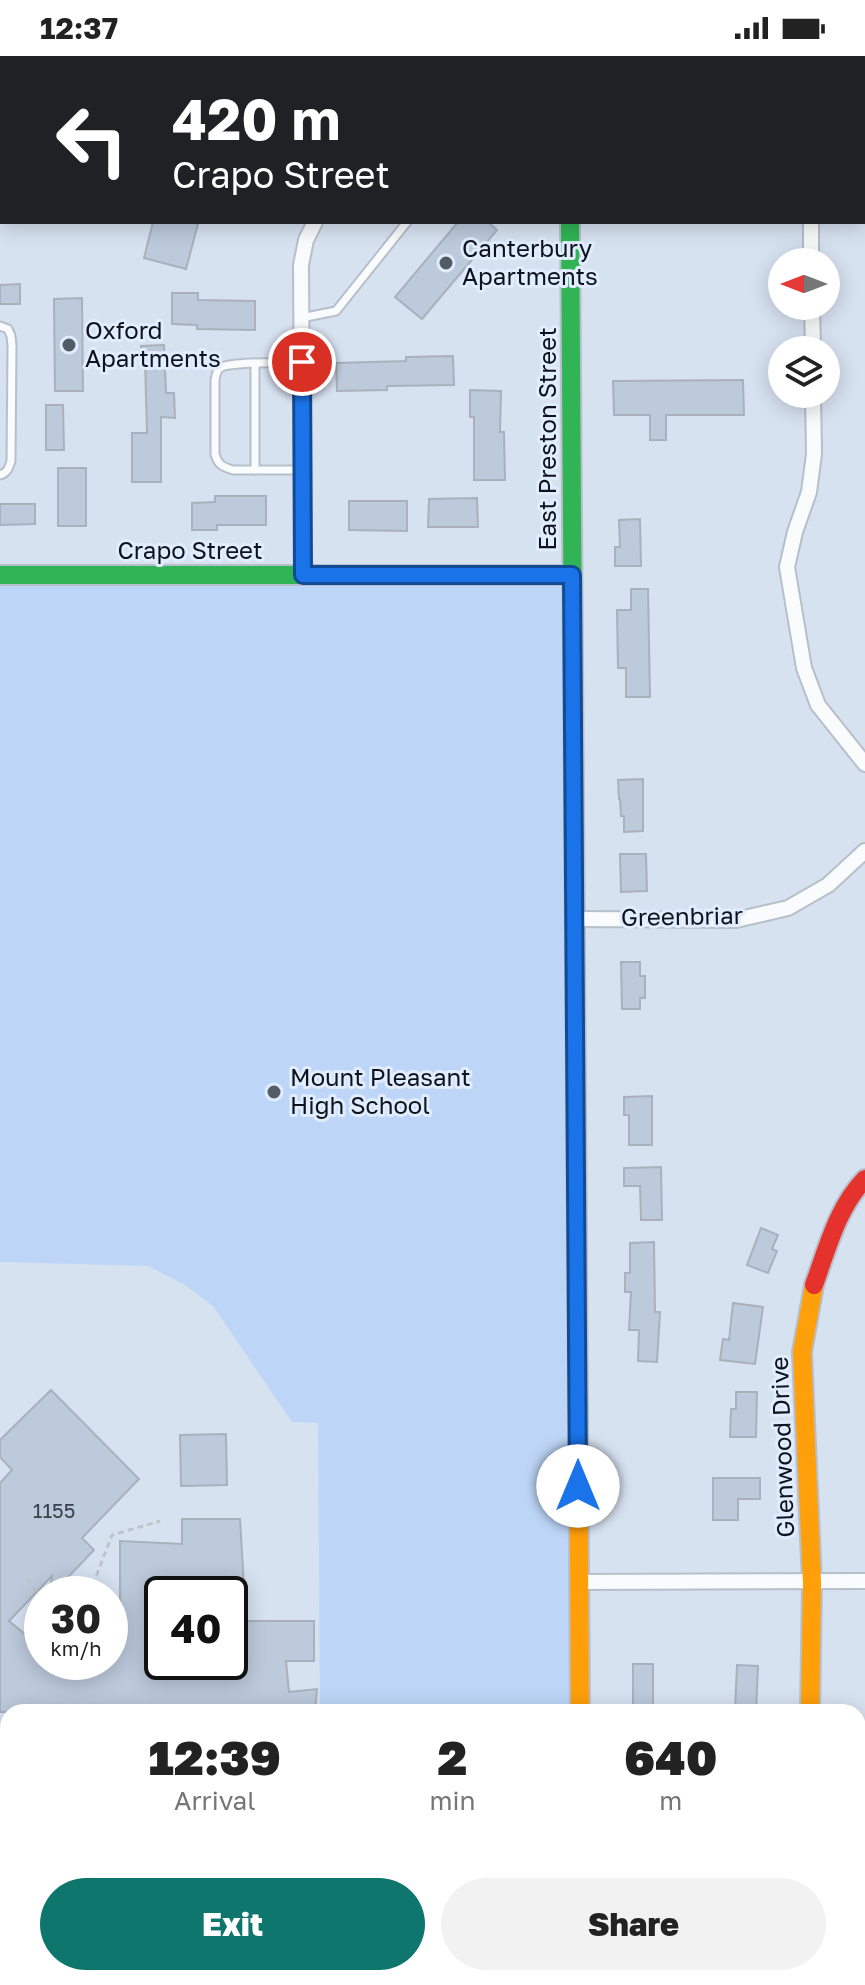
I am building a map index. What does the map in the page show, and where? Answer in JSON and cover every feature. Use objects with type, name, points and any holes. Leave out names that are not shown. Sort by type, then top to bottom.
[{"type":"street","points":[[303,575],[301,265],[306,240],[314,224]]},
{"type":"street","name":"East Preston Street","points":[[570,224],[580,1704]]},
{"type":"street","points":[[811,224],[811,248]]},
{"type":"street","points":[[813,408],[814,454],[809,492],[787,567],[804,668],[818,705],[865,764]]},
{"type":"street","name":"Crapo Street","points":[[0,575],[572,575]]},
{"type":"street","name":"Greenbriar","points":[[575,919],[736,920],[788,908],[828,885],[865,851]]},
{"type":"street","name":"Glenwood Drive","points":[[810,1704],[812,1583],[802,1352],[813,1288],[827,1249],[852,1192],[865,1179]]},
{"type":"street","points":[[579,1582],[865,1581]]},
{"type":"lane","points":[[301,318],[336,311],[405,224]]},
{"type":"lane","points":[[0,326],[8,329],[11,336],[12,361],[11,461],[9,469],[0,475]]},
{"type":"lane","points":[[302,362],[234,365],[220,368],[215,380],[215,454],[218,462],[233,470],[302,470]]},
{"type":"lane","points":[[255,364],[255,470]]},
{"type":"path","points":[[96,1576],[112,1535],[160,1521]]},
{"type":"shaded area","name":"Mount Pleasant High School","points":[[0,575],[572,575],[580,1704],[320,1704],[318,1423],[292,1422],[213,1306],[185,1285],[148,1266],[0,1262]]},
{"type":"building","points":[[152,224],[198,224],[186,269],[144,258]]},
{"type":"building","name":"Canterbury Apartments","points":[[456,224],[490,224],[497,230],[422,319],[395,297]]},
{"type":"building","name":"Oxford Apartments","points":[[20,284],[20,304],[0,304],[0,285]]},
{"type":"building","points":[[172,293],[198,293],[198,300],[255,301],[255,330],[197,329],[197,325],[172,324]]},
{"type":"building","name":"Oxford Apartments","points":[[82,298],[83,391],[55,391],[54,299]]},
{"type":"building","points":[[164,345],[166,393],[174,393],[175,418],[161,417],[161,482],[132,482],[132,433],[147,433],[145,359],[142,359],[141,346]]},
{"type":"building","points":[[453,356],[454,385],[387,386],[387,390],[337,391],[336,363]]},
{"type":"building","points":[[743,380],[744,415],[666,415],[666,440],[650,440],[650,415],[614,415],[613,381]]},
{"type":"building","points":[[470,390],[501,391],[500,432],[504,432],[505,480],[474,480],[474,417],[470,417]]},
{"type":"building","name":"Oxford Apartments","points":[[46,405],[63,405],[64,450],[46,450]]},
{"type":"building","points":[[58,468],[86,468],[86,526],[58,526]]},
{"type":"building","points":[[215,496],[266,496],[266,525],[217,525],[217,530],[192,530],[192,503],[215,502]]},
{"type":"building","points":[[477,498],[478,527],[428,527],[429,499]]},
{"type":"building","points":[[349,501],[407,501],[407,531],[349,530]]},
{"type":"building","points":[[0,504],[35,504],[35,524],[0,525]]},
{"type":"building","points":[[640,519],[641,566],[615,566],[615,547],[620,547],[619,520]]},
{"type":"building","points":[[631,589],[648,589],[650,697],[626,697],[626,668],[618,668],[617,610],[631,610]]},
{"type":"building","points":[[643,779],[643,831],[624,832],[618,780]]},
{"type":"building","points":[[620,854],[646,854],[647,891],[621,892]]},
{"type":"building","points":[[621,962],[640,962],[640,976],[645,976],[645,998],[640,998],[640,1009],[622,1009]]},
{"type":"building","points":[[652,1096],[652,1145],[629,1145],[629,1115],[624,1115],[624,1097]]},
{"type":"building","points":[[661,1167],[662,1220],[641,1220],[640,1186],[624,1186],[624,1168]]},
{"type":"building","points":[[761,1228],[778,1235],[772,1249],[777,1251],[768,1273],[747,1265]]},
{"type":"building","points":[[654,1242],[655,1312],[660,1312],[657,1362],[638,1361],[639,1330],[629,1330],[631,1292],[625,1292],[625,1273],[630,1273],[630,1243]]},
{"type":"building","points":[[733,1303],[763,1307],[755,1364],[720,1360],[723,1339],[729,1340]]},
{"type":"building","points":[[51,1390],[139,1479],[82,1538],[94,1550],[69,1576],[24,1576],[24,1605],[9,1621],[24,1633],[24,1680],[128,1680],[128,1576],[120,1576],[120,1541],[182,1544],[182,1519],[240,1519],[243,1576],[144,1576],[144,1680],[248,1680],[248,1621],[314,1621],[314,1661],[286,1661],[289,1692],[317,1689],[316,1704],[0,1704],[0,1483],[12,1470],[0,1457],[0,1440]]},
{"type":"building","points":[[736,1392],[757,1392],[756,1437],[730,1437],[731,1409],[736,1409]]},
{"type":"building","points":[[226,1434],[227,1485],[181,1486],[180,1435]]},
{"type":"building","points":[[713,1478],[760,1478],[760,1499],[738,1499],[738,1520],[713,1520]]},
{"type":"building","points":[[633,1664],[653,1664],[653,1704],[633,1704]]},
{"type":"building","points":[[737,1665],[758,1666],[756,1704],[735,1704]]},
{"type":"traffic: fast","points":[[570,224],[576,1098]]},
{"type":"traffic: fast","points":[[0,575],[572,575]]},
{"type":"traffic: slow","points":[[576,1098],[580,1704]]},
{"type":"traffic: slow","points":[[810,1704],[812,1583],[802,1352],[814,1285]]},
{"type":"traffic: jam","points":[[814,1285],[840,1215],[865,1179]]},
{"type":"place","name":"Canterbury Apartments","points":[[446,263]]},
{"type":"place","name":"Oxford Apartments","points":[[69,345]]},
{"type":"place","name":"Mount Pleasant High School","points":[[274,1092]]},
{"type":"route","points":[[302,362],[303,575],[572,575],[578,1486]]}]
